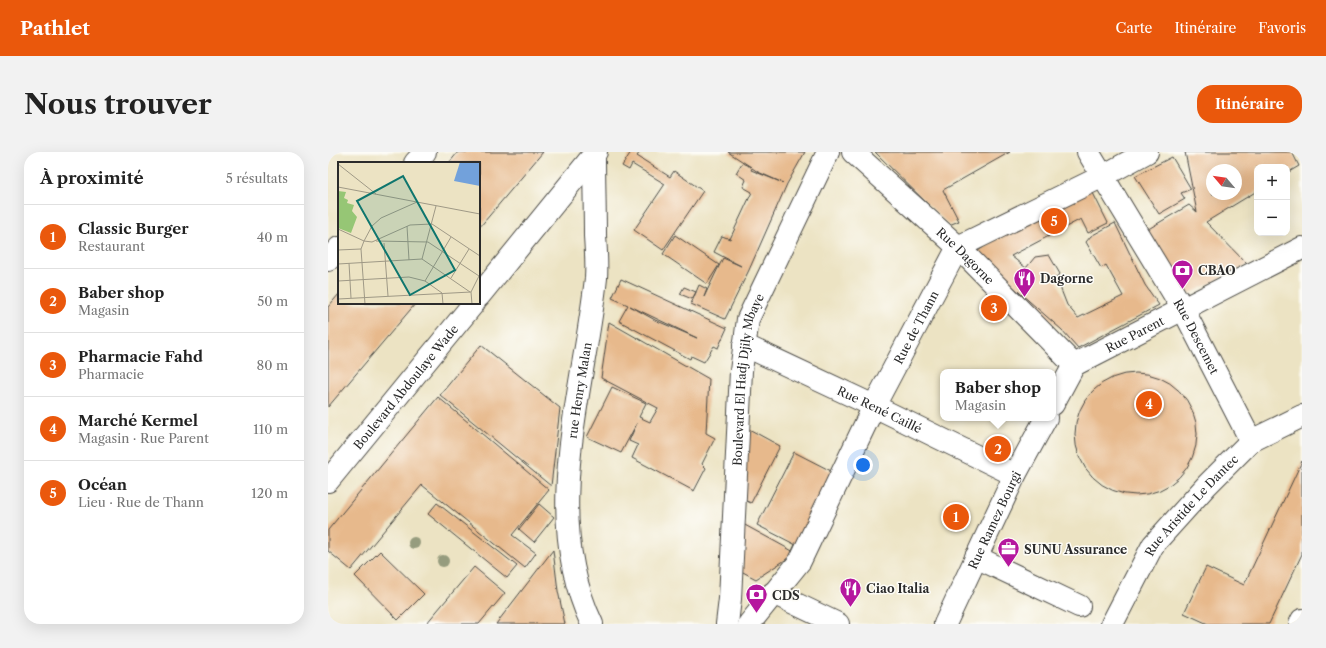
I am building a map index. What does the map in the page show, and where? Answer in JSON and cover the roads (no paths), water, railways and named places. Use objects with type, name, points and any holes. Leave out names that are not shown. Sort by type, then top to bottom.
[{"type":"street","points":[[416,162],[425,152]]},
{"type":"street","name":"Boulevard El Hadj Djily Mbaye","points":[[727,624],[730,599],[741,371],[748,319],[828,152]]},
{"type":"street","name":"Rue Dagorne","points":[[852,152],[958,247],[1074,365]]},
{"type":"street","name":"Rue Descemet","points":[[1088,152],[1183,309],[1251,442]]},
{"type":"street","points":[[958,247],[1103,176],[1147,152]]},
{"type":"street","points":[[480,295],[595,153]]},
{"type":"street","name":"rue Henry Malan","points":[[592,624],[573,566],[566,514],[569,464],[596,277],[595,153]]},
{"type":"street","name":"Rue de Thann","points":[[749,624],[800,560],[874,406],[958,247]]},
{"type":"street","name":"Rue Parent","points":[[1074,365],[1302,248]]},
{"type":"street","points":[[328,260],[338,249]]},
{"type":"street","name":"Boulevard Abdoulaye Wade","points":[[328,459],[357,447],[473,304]]},
{"type":"street","name":"Rue René Caillé","points":[[744,345],[874,406],[1015,475]]},
{"type":"street","points":[[1056,398],[1074,365]]},
{"type":"street","name":"Rue Aristide Le Dantec","points":[[1112,624],[1153,545],[1207,485],[1251,442],[1302,416]]},
{"type":"street","name":"Rue Ramez Bourgi","points":[[945,624],[1015,475],[1044,421]]},
{"type":"street","points":[[328,481],[357,447]]},
{"type":"street","points":[[976,557],[1078,606]]},
{"type":"street","points":[[774,593],[838,624]]},
{"type":"street","points":[[1300,624],[1302,620]]},
{"type":"place","name":"Océan","points":[[1054,221]]},
{"type":"place","name":"CBAO","points":[[1182,290]]},
{"type":"place","name":"Dagorne","points":[[1025,298]]},
{"type":"place","name":"Pharmacie Fahd","points":[[994,308]]},
{"type":"place","name":"Marché Kermel","points":[[1149,404]]},
{"type":"place","name":"Baber shop","points":[[998,449]]},
{"type":"place","name":"Classic Burger","points":[[956,517]]},
{"type":"place","name":"SUNU Assurance","points":[[1009,568]]},
{"type":"place","name":"Ciao Italia","points":[[851,608]]},
{"type":"place","name":"CDS","points":[[757,614]]}]
